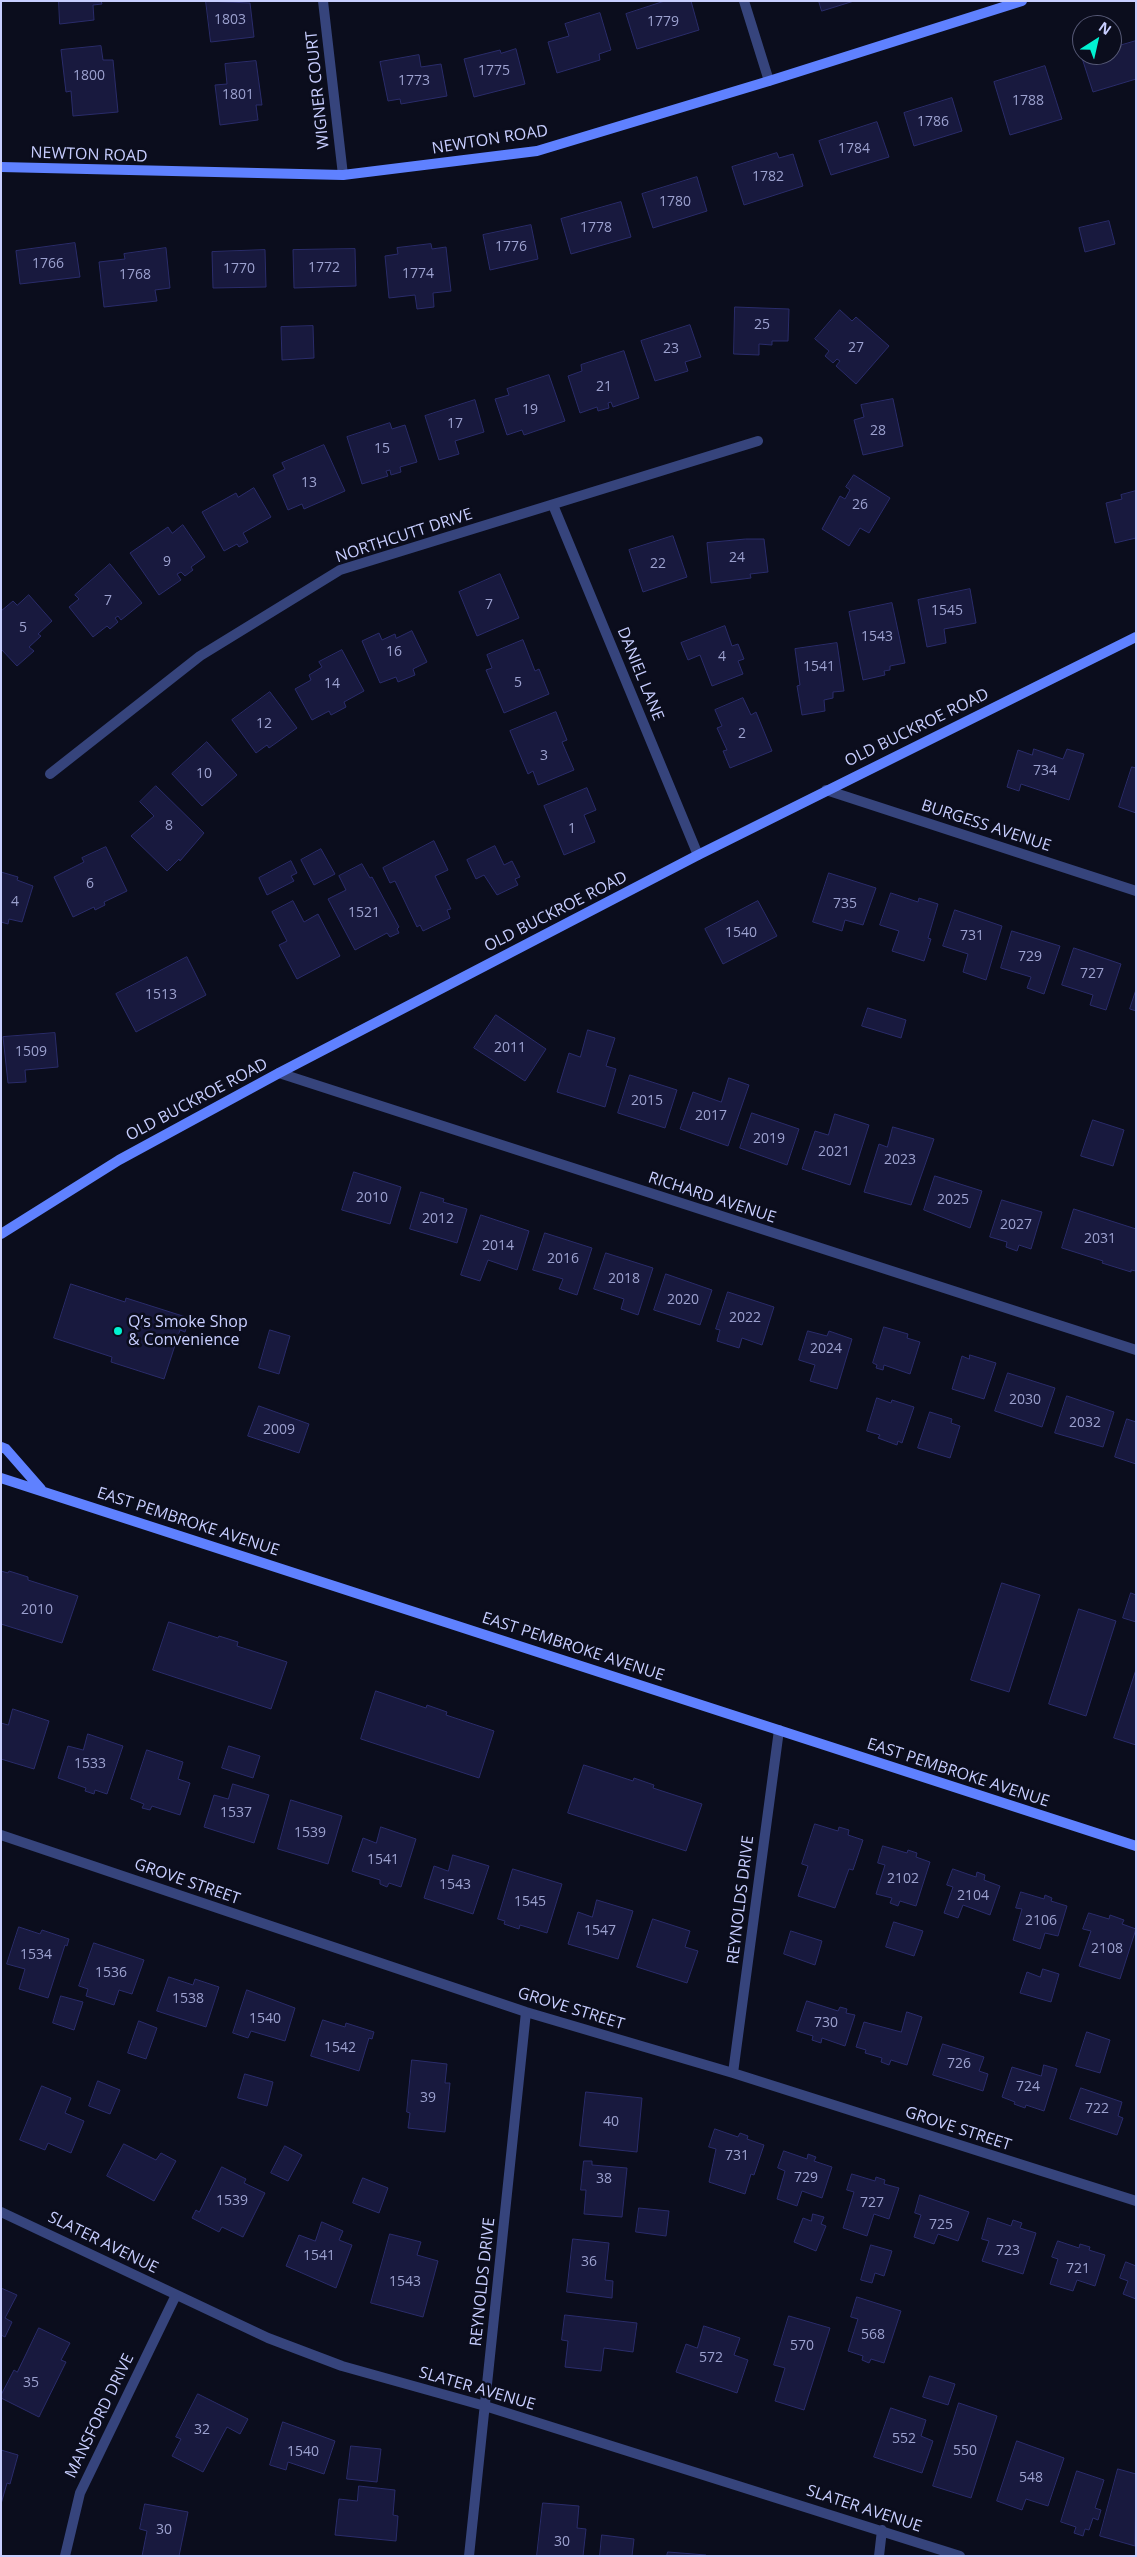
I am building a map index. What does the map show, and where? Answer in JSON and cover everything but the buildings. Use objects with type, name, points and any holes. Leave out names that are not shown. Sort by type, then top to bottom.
[{"type":"main road","name":"NEWTON ROAD","points":[[1,167],[343,176],[537,151],[769,81],[1022,1]]},
{"type":"main road","name":"OLD BUCKROE ROAD","points":[[1,1234],[119,1160],[278,1073],[698,855],[1136,637]]},
{"type":"main road","points":[[1,1447],[6,1449],[41,1490]]},
{"type":"main road","name":"EAST PEMBROKE AVENUE","points":[[1,1478],[1136,1846]]},
{"type":"street","name":"WIGNER COURT","points":[[323,1],[343,176]]},
{"type":"street","points":[[744,1],[769,81]]},
{"type":"street","name":"NORTHCUTT DRIVE","points":[[50,774],[200,656],[340,570],[758,442]]},
{"type":"street","name":"DANIEL LANE","points":[[553,505],[698,855]]},
{"type":"street","name":"BURGESS AVENUE","points":[[826,790],[1136,891]]},
{"type":"street","name":"RICHARD AVENUE","points":[[278,1073],[1136,1350]]},
{"type":"street","name":"REYNOLDS DRIVE","points":[[733,2073],[779,1730]]},
{"type":"street","name":"GROVE STREET","points":[[1,1835],[526,2012],[733,2073],[1136,2201]]},
{"type":"street","name":"REYNOLDS DRIVE","points":[[469,2556],[526,2012]]},
{"type":"street","name":"SLATER AVENUE","points":[[1,2212],[303,2353],[485,2406],[960,2556]]},
{"type":"street","name":"MANSFORD DRIVE","points":[[65,2556],[80,2493],[176,2295]]},
{"type":"street","points":[[879,2556],[882,2530]]},
{"type":"place","name":"Q’s Smoke Shop & Convenience","points":[[118,1331]]}]
